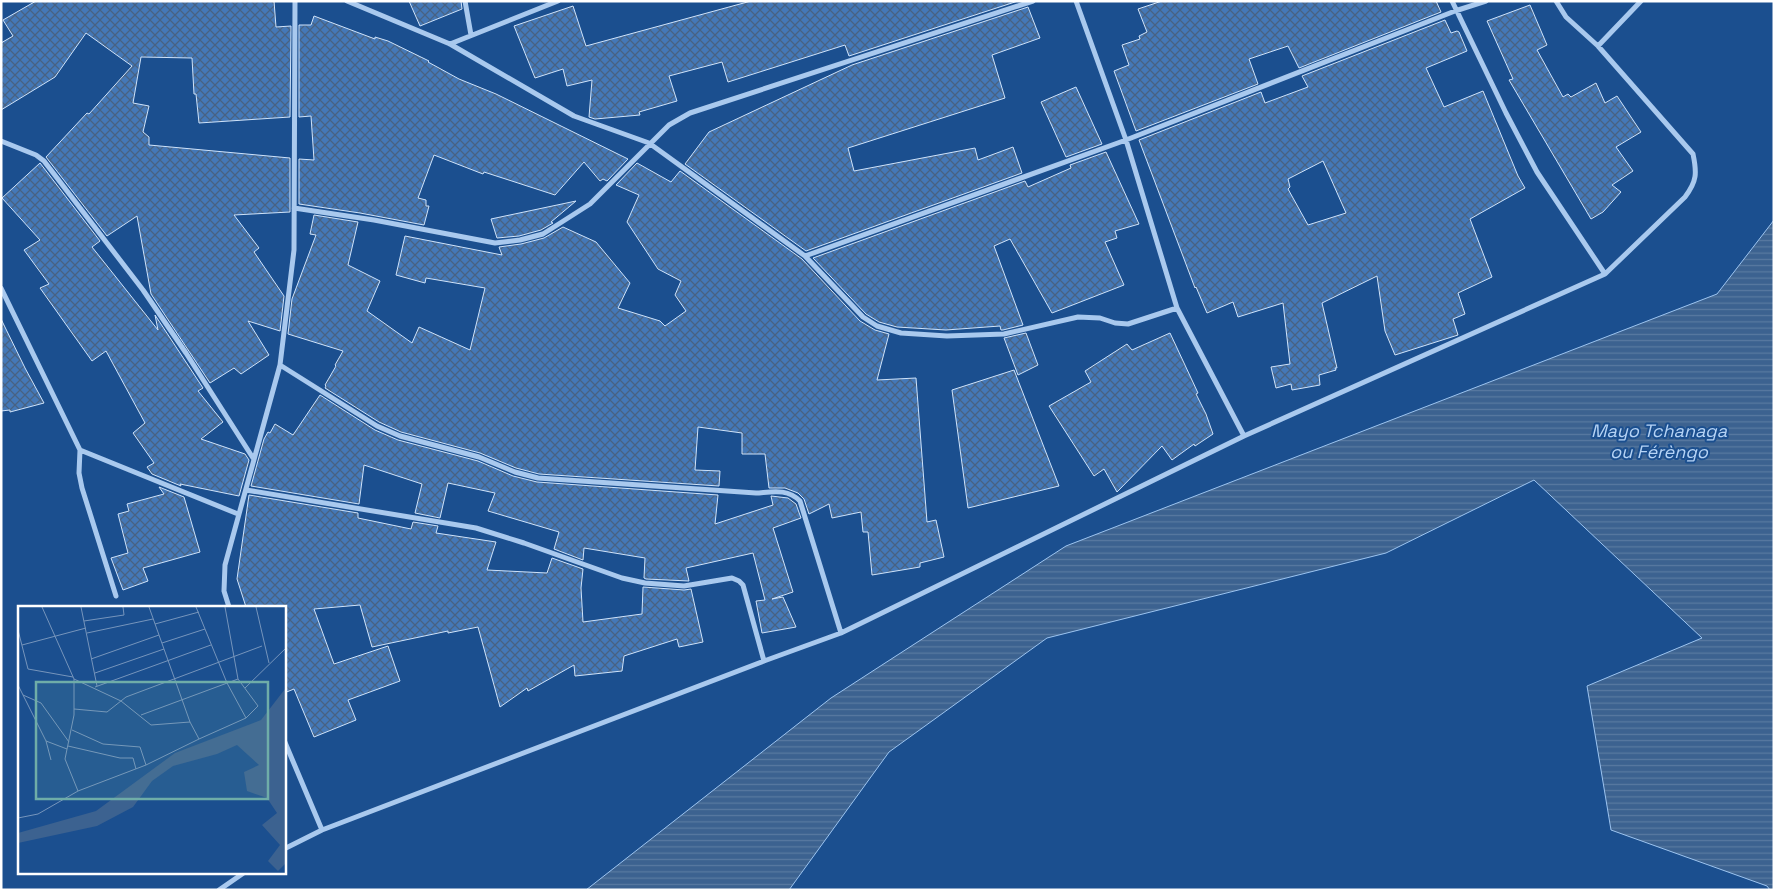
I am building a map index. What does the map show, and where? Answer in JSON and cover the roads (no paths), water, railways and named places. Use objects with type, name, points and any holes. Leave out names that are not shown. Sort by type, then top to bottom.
[{"type":"street","points":[[229,606],[224,592],[225,565],[280,365],[294,250],[295,1]]},
{"type":"street","points":[[347,1],[450,44],[574,116],[649,143],[805,256],[863,317],[877,326],[901,333],[947,336],[1004,334],[1078,317],[1100,318],[1115,323],[1128,324],[1178,308]]},
{"type":"street","points":[[465,1],[471,35]]},
{"type":"street","points":[[450,44],[558,1]]},
{"type":"street","points":[[294,208],[374,220],[496,243],[520,240],[543,234],[590,204],[668,125],[690,113],[1033,1]]},
{"type":"street","points":[[1076,1],[1126,140],[1178,308],[1244,436]]},
{"type":"street","points":[[1452,1],[1455,11],[1506,113],[1538,172],[1605,274]]},
{"type":"street","points":[[805,256],[1126,140],[1455,11],[1486,1]]},
{"type":"street","points":[[285,848],[322,830],[841,633],[1244,436],[1605,274],[1685,197],[1694,185],[1696,170],[1693,154],[1598,46],[1566,17],[1556,1]]},
{"type":"street","points":[[1598,46],[1641,1]]},
{"type":"street","points":[[1,141],[36,155],[44,161],[143,290],[253,458]]},
{"type":"street","points":[[1,288],[80,450],[79,473],[82,488],[116,596]]},
{"type":"street","points":[[280,365],[377,426],[400,436],[478,457],[515,472],[538,478],[793,494],[800,501],[841,633]]},
{"type":"street","points":[[80,450],[238,514]]},
{"type":"street","points":[[246,490],[476,528],[622,578],[645,583],[684,586],[732,578],[744,585],[764,661]]},
{"type":"street","points":[[285,742],[322,830]]},
{"type":"street","points":[[219,890],[242,874]]},
{"type":"water","name":"Mayo Tchanaga ou Férèngo","points":[[1774,220],[1774,890],[1611,830],[1587,686],[1702,638],[1534,480],[1386,553],[1047,638],[889,752],[789,890],[586,890],[831,698],[1066,546],[1717,294]]}]
